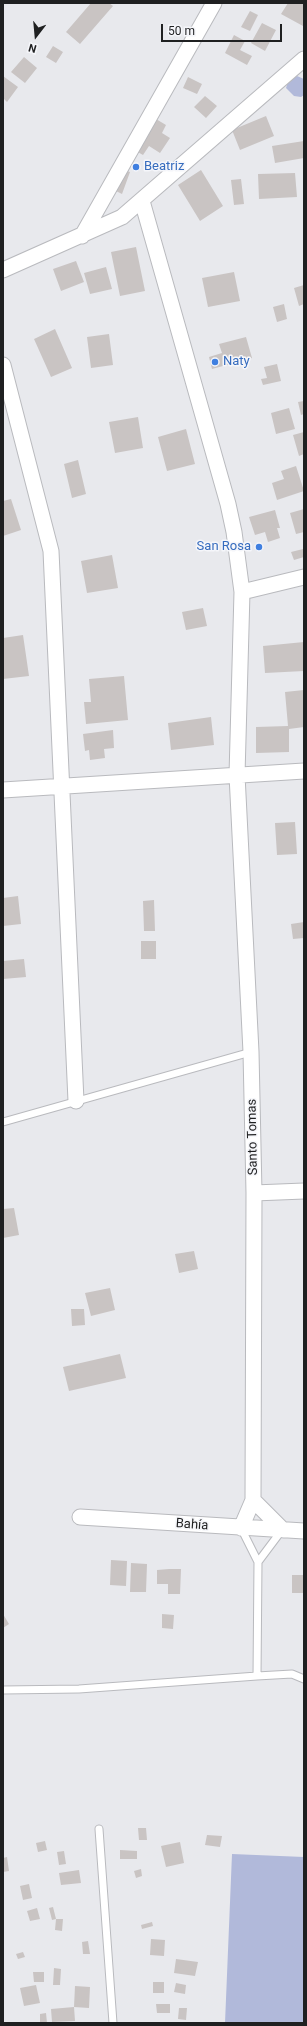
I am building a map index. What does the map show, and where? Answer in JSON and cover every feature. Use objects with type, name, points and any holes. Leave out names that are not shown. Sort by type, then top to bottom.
[{"type":"street","points":[[82,236],[214,3]]},
{"type":"street","points":[[3,270],[122,218],[304,59]]},
{"type":"street","name":"Santo Tomas","points":[[142,201],[228,504],[234,532],[242,592],[237,775],[251,1052],[254,1193],[253,1500],[241,1528]]},
{"type":"street","points":[[3,365],[52,551],[61,786],[76,1101]]},
{"type":"street","points":[[242,592],[304,577]]},
{"type":"street","points":[[3,790],[304,771]]},
{"type":"street","points":[[254,1193],[304,1191]]},
{"type":"street","points":[[253,1500],[283,1530]]},
{"type":"street","name":"Bahía","points":[[80,1517],[304,1531]]},
{"type":"lane","points":[[3,1122],[251,1052]]},
{"type":"lane","points":[[241,1528],[258,1562],[257,1676]]},
{"type":"lane","points":[[258,1562],[283,1530]]},
{"type":"lane","points":[[3,1690],[79,1690],[292,1674],[304,1679]]},
{"type":"lane","points":[[99,1829],[113,2023]]},
{"type":"shaded area","points":[[297,76],[304,79],[304,95],[301,97],[294,96],[286,88],[288,82]]},
{"type":"shaded area","points":[[232,1854],[304,1857],[304,2023],[225,2023]]},
{"type":"building","points":[[91,3],[109,3],[113,6],[80,44],[66,32]]},
{"type":"building","points":[[288,3],[304,3],[303,26],[281,14]]},
{"type":"building","points":[[250,11],[258,15],[250,31],[241,27]]},
{"type":"building","points":[[262,23],[276,30],[265,51],[251,43]]},
{"type":"building","points":[[234,35],[245,41],[240,50],[252,56],[247,65],[225,53]]},
{"type":"building","points":[[53,46],[63,52],[56,63],[46,57]]},
{"type":"building","points":[[24,57],[37,68],[25,83],[11,72]]},
{"type":"building","points":[[3,76],[18,87],[7,102],[3,98]]},
{"type":"building","points":[[188,77],[202,84],[197,94],[183,88]]},
{"type":"building","points":[[205,96],[217,106],[206,118],[194,107]]},
{"type":"building","points":[[266,116],[274,136],[240,150],[232,130]]},
{"type":"building","points":[[156,119],[166,125],[162,133],[170,138],[160,153],[149,146],[143,155],[136,151]]},
{"type":"building","points":[[304,141],[304,158],[275,163],[272,146]]},
{"type":"building","points":[[124,170],[130,172],[122,194],[116,191]]},
{"type":"building","points":[[201,170],[223,206],[200,221],[178,185]]},
{"type":"building","points":[[295,173],[297,197],[259,199],[258,174]]},
{"type":"building","points":[[241,179],[244,204],[234,205],[231,180]]},
{"type":"building","points":[[136,247],[145,291],[120,296],[111,252]]},
{"type":"building","points":[[76,261],[84,282],[61,291],[53,269]]},
{"type":"building","points":[[106,267],[112,289],[90,294],[84,273]]},
{"type":"building","points":[[234,272],[240,301],[208,307],[202,278]]},
{"type":"building","points":[[304,285],[304,304],[299,306],[294,288]]},
{"type":"building","points":[[284,304],[287,319],[277,322],[273,307]]},
{"type":"building","points":[[55,329],[72,368],[51,377],[34,339]]},
{"type":"building","points":[[109,334],[113,365],[91,368],[87,337]]},
{"type":"building","points":[[246,337],[252,358],[212,369],[209,357],[222,353],[219,344]]},
{"type":"building","points":[[277,364],[281,381],[263,385],[261,379],[267,378],[264,367]]},
{"type":"building","points":[[304,401],[304,414],[301,415],[298,402]]},
{"type":"building","points":[[289,408],[295,429],[276,434],[271,413]]},
{"type":"building","points":[[138,417],[143,448],[115,453],[109,422]]},
{"type":"building","points":[[186,429],[195,464],[167,471],[158,437]]},
{"type":"building","points":[[304,432],[304,454],[299,456],[293,435]]},
{"type":"building","points":[[78,460],[86,494],[72,498],[64,464]]},
{"type":"building","points":[[296,466],[304,491],[277,500],[272,483],[284,479],[281,471]]},
{"type":"building","points":[[11,499],[21,530],[3,536],[3,501]]},
{"type":"building","points":[[304,509],[304,532],[296,534],[290,513]]},
{"type":"building","points":[[275,510],[280,528],[277,528],[280,538],[268,542],[265,532],[255,535],[249,517]]},
{"type":"building","points":[[303,549],[304,557],[294,560],[291,552]]},
{"type":"building","points":[[112,555],[118,588],[87,593],[81,561]]},
{"type":"building","points":[[203,608],[207,626],[186,630],[182,612]]},
{"type":"building","points":[[23,635],[29,676],[3,679],[3,638]]},
{"type":"building","points":[[304,642],[304,671],[265,673],[263,646]]},
{"type":"building","points":[[124,676],[128,720],[86,724],[84,702],[91,702],[89,679]]},
{"type":"building","points":[[304,690],[304,727],[289,729],[289,752],[256,753],[256,727],[288,726],[285,692]]},
{"type":"building","points":[[211,717],[214,745],[171,750],[168,723]]},
{"type":"building","points":[[113,730],[114,748],[104,749],[105,758],[90,760],[89,750],[85,751],[83,734]]},
{"type":"building","points":[[295,822],[297,854],[277,855],[275,823]]},
{"type":"building","points":[[18,896],[21,924],[3,926],[3,898]]},
{"type":"building","points":[[154,900],[155,931],[144,931],[143,901]]},
{"type":"building","points":[[304,922],[304,938],[293,939],[291,924]]},
{"type":"building","points":[[141,941],[156,941],[156,959],[141,959]]},
{"type":"building","points":[[24,959],[26,977],[3,979],[3,961]]},
{"type":"building","points":[[14,1208],[19,1235],[3,1238],[3,1209]]},
{"type":"building","points":[[194,1251],[198,1269],[179,1273],[175,1254]]},
{"type":"building","points":[[110,1288],[115,1310],[91,1316],[85,1293]]},
{"type":"building","points":[[71,1309],[84,1309],[85,1325],[72,1326]]},
{"type":"building","points":[[120,1354],[126,1378],[69,1391],[63,1367]]},
{"type":"building","points":[[111,1560],[127,1561],[126,1586],[110,1585]]},
{"type":"building","points":[[131,1563],[147,1564],[146,1592],[130,1592]]},
{"type":"building","points":[[181,1569],[180,1594],[168,1594],[168,1584],[157,1584],[157,1570]]},
{"type":"building","points":[[292,1575],[304,1575],[304,1593],[292,1593]]},
{"type":"building","points":[[3,1614],[9,1624],[3,1628]]},
{"type":"building","points":[[162,1614],[174,1615],[173,1629],[162,1628]]},
{"type":"building","points":[[138,1828],[146,1828],[147,1840],[139,1840]]},
{"type":"building","points":[[207,1835],[222,1836],[220,1847],[205,1845]]},
{"type":"building","points":[[45,1841],[47,1850],[38,1852],[36,1843]]},
{"type":"building","points":[[180,1842],[184,1863],[166,1867],[161,1846]]},
{"type":"building","points":[[120,1850],[137,1851],[137,1859],[120,1859]]},
{"type":"building","points":[[64,1851],[66,1864],[59,1865],[57,1852]]},
{"type":"building","points":[[7,1857],[9,1871],[3,1872],[3,1858]]},
{"type":"building","points":[[141,1869],[142,1876],[136,1878],[134,1871]]},
{"type":"building","points":[[79,1870],[81,1883],[61,1885],[59,1873]]},
{"type":"building","points":[[29,1884],[32,1898],[23,1900],[20,1886]]},
{"type":"building","points":[[53,1907],[56,1919],[52,1920],[49,1908]]},
{"type":"building","points":[[37,1908],[40,1919],[30,1921],[27,1911]]},
{"type":"building","points":[[56,1919],[63,1919],[62,1931],[55,1930]]},
{"type":"building","points":[[152,1922],[153,1926],[142,1929],[141,1925]]},
{"type":"building","points":[[151,1939],[165,1940],[164,1956],[150,1955]]},
{"type":"building","points":[[88,1941],[90,1954],[83,1954],[82,1942]]},
{"type":"building","points":[[23,1952],[25,1957],[18,1959],[16,1954]]},
{"type":"building","points":[[176,1959],[198,1962],[195,1976],[174,1973]]},
{"type":"building","points":[[54,1968],[61,1969],[60,1985],[53,1985]]},
{"type":"building","points":[[33,1972],[44,1972],[44,1982],[34,1982]]},
{"type":"building","points":[[153,1982],[164,1982],[164,1993],[153,1993]]},
{"type":"building","points":[[176,1983],[186,1985],[185,1994],[174,1992]]},
{"type":"building","points":[[36,1985],[40,2003],[24,2006],[20,1988]]},
{"type":"building","points":[[75,1986],[90,1987],[89,2008],[74,2007]]},
{"type":"building","points":[[156,2004],[170,2004],[170,2013],[157,2013]]},
{"type":"building","points":[[74,2007],[75,2021],[52,2022],[51,2009]]},
{"type":"building","points":[[179,2008],[187,2008],[186,2020],[178,2019]]},
{"type":"building","points":[[46,2013],[47,2023],[40,2023],[40,2014]]},
{"type":"place","name":"Beatriz","points":[[136,167]]},
{"type":"place","name":"Naty","points":[[215,362]]},
{"type":"place","name":"San Rosa","points":[[259,547]]}]
